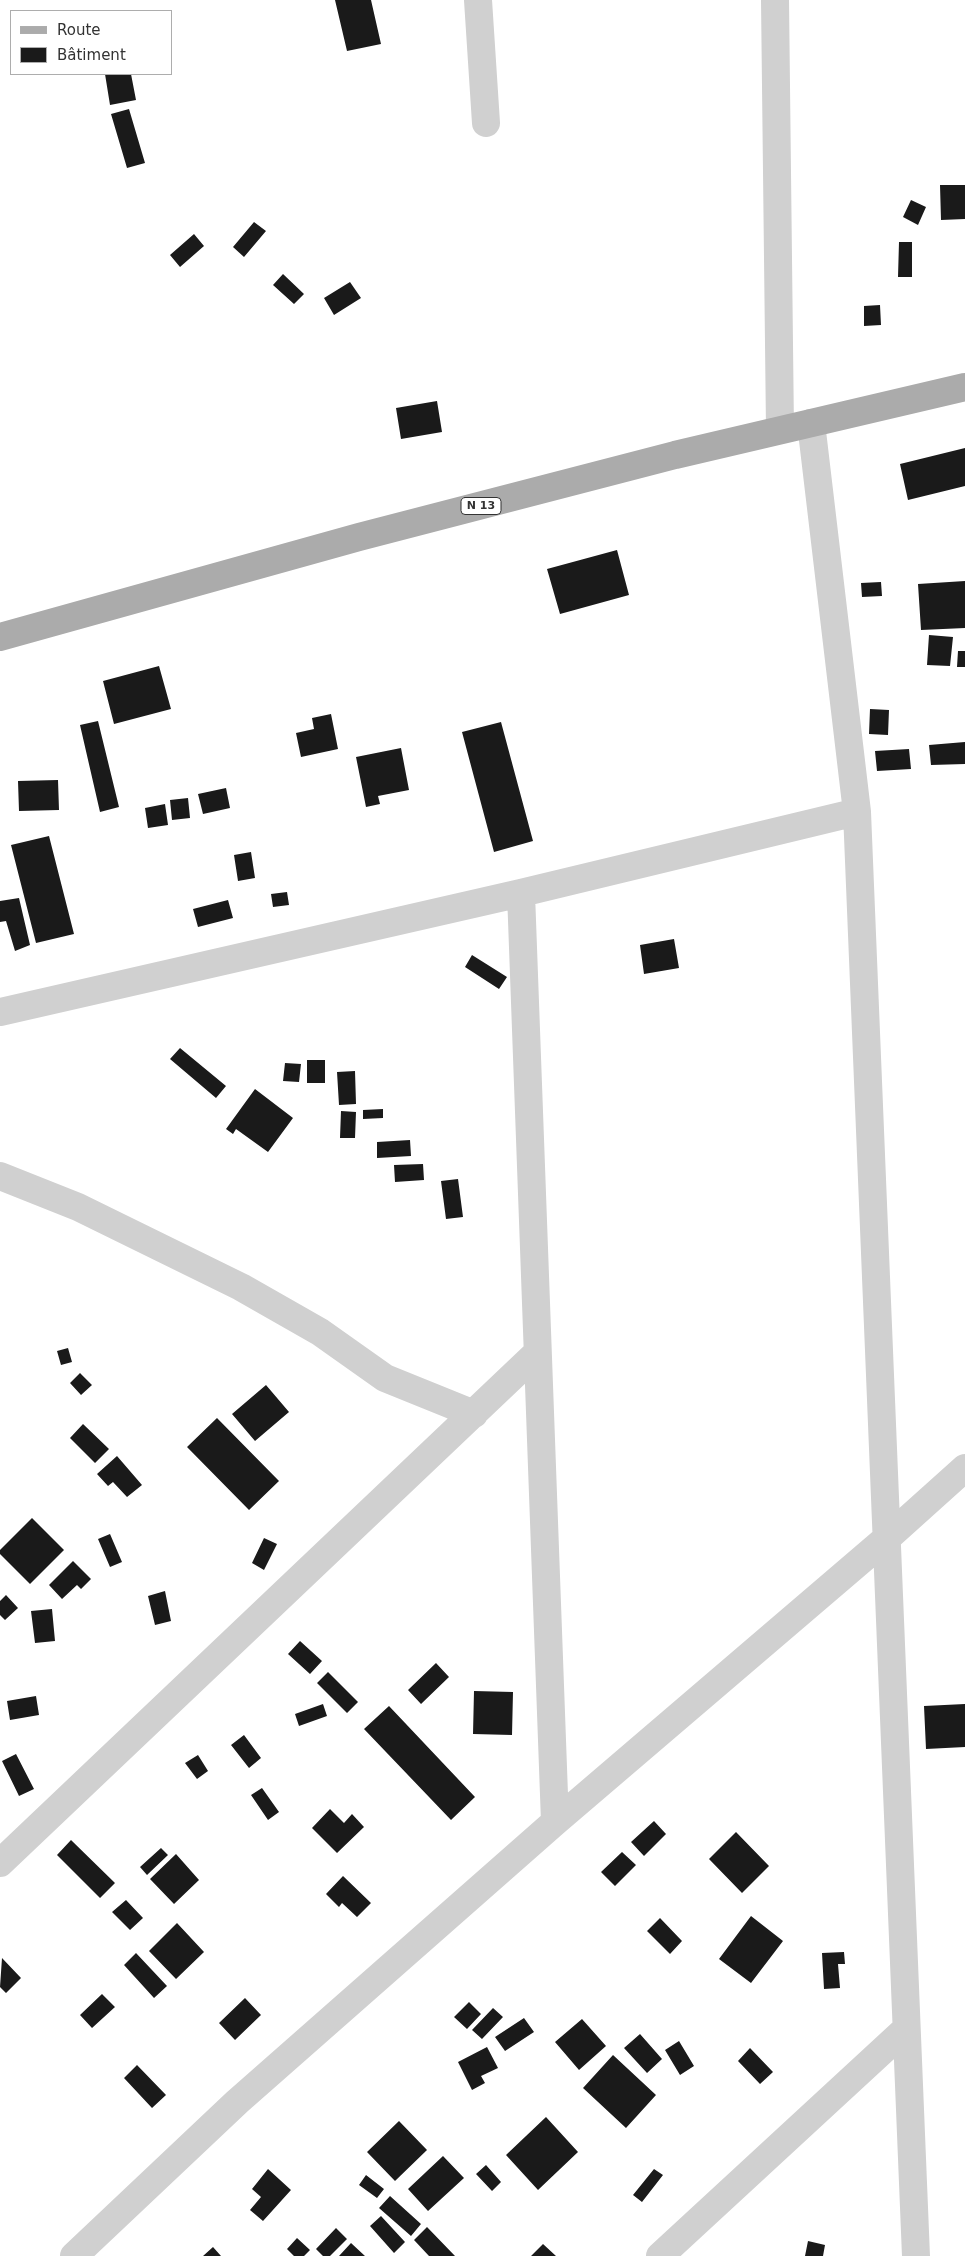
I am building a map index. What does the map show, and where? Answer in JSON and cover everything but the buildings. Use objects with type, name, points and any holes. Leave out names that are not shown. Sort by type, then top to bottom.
[{"type":"main road","name":"N 13","points":[[0,637],[359,537],[780,429],[965,387]]},
{"type":"street","points":[[478,0],[486,123]]},
{"type":"street","points":[[775,0],[780,429]]},
{"type":"street","points":[[811,422],[857,812],[916,2256]]},
{"type":"street","points":[[0,1012],[521,893],[857,812]]},
{"type":"street","points":[[521,893],[555,1822]]},
{"type":"street","points":[[0,1176],[78,1207],[240,1286],[320,1332],[385,1378],[474,1414]]},
{"type":"street","points":[[0,1863],[537,1353]]},
{"type":"street","points":[[74,2256],[237,2102],[555,1822],[887,1538],[965,1468]]},
{"type":"street","points":[[660,2256],[906,2028]]}]
